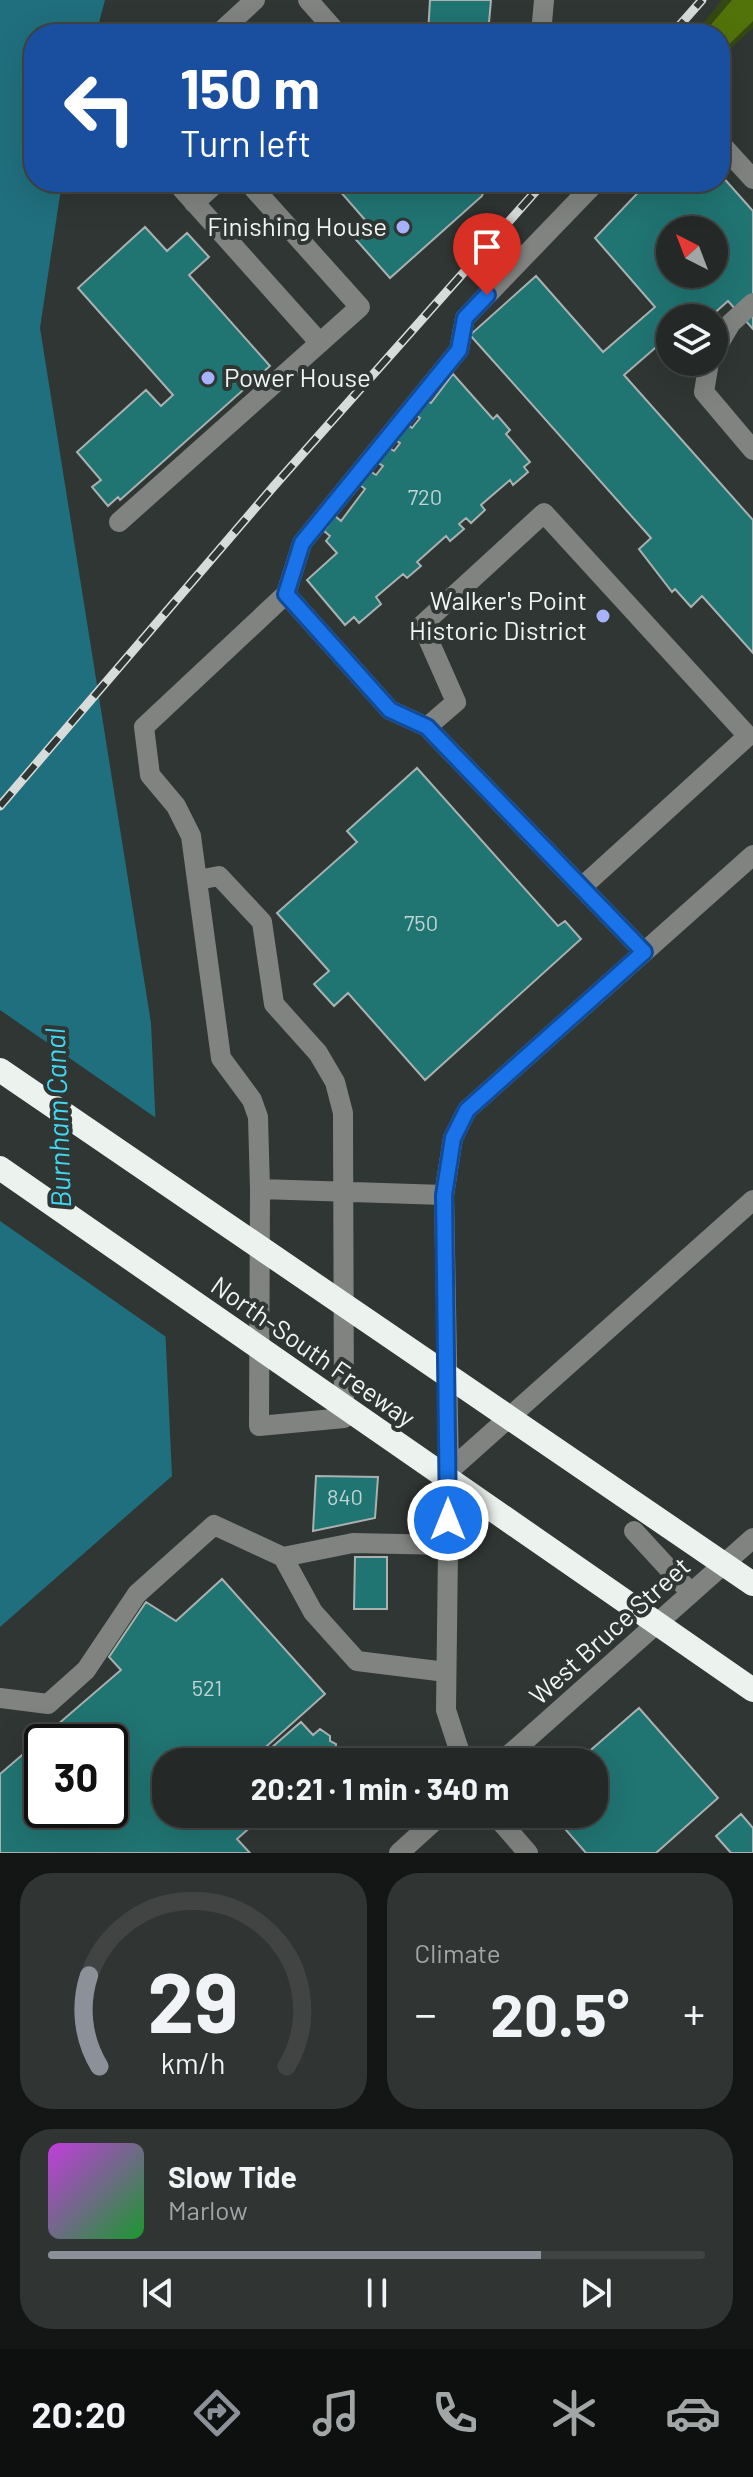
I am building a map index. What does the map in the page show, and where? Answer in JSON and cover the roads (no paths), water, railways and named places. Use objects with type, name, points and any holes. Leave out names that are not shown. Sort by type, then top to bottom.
[{"type":"highway","name":"North-South Freeway","points":[[0,1070],[753,1584]]},
{"type":"highway","name":"North-South Freeway","points":[[0,1168],[619,1601],[753,1690]]},
{"type":"highway","points":[[619,1601],[753,1707]]},
{"type":"street","points":[[229,24],[255,0]]},
{"type":"street","points":[[308,0],[329,24]]},
{"type":"street","points":[[542,24],[544,0]]},
{"type":"street","points":[[730,154],[753,179]]},
{"type":"street","points":[[185,192],[320,343]]},
{"type":"street","points":[[194,203],[206,192]]},
{"type":"street","points":[[119,522],[360,307],[257,192]]},
{"type":"street","points":[[198,880],[219,876],[262,922],[274,1004],[318,1053],[335,1082],[343,1113],[344,1418],[259,1426],[258,1117],[252,1100],[221,1058],[191,836],[176,806],[150,775],[144,727],[286,594],[302,543],[459,350],[465,318],[586,192]]},
{"type":"street","points":[[728,328],[753,303]]},
{"type":"street","points":[[707,376],[704,392],[753,450]]},
{"type":"street","points":[[427,727],[456,702],[422,625],[544,513],[748,736],[582,887]]},
{"type":"street","points":[[286,594],[390,710],[427,727],[644,952]]},
{"type":"street","points":[[458,1748],[446,1710],[449,1471],[444,1195],[453,1138],[467,1110],[753,855]]},
{"type":"street","points":[[260,1189],[444,1195]]},
{"type":"street","points":[[449,1471],[753,1200]]},
{"type":"street","points":[[0,1698],[48,1704],[86,1670],[137,1594],[214,1525],[283,1557],[353,1543],[448,1545]]},
{"type":"street","points":[[634,1531],[691,1593]]},
{"type":"street","name":"West Bruce Street","points":[[517,1748],[753,1538]]},
{"type":"street","points":[[283,1557],[313,1612],[357,1661],[446,1672]]},
{"type":"street","points":[[399,1853],[427,1828]]},
{"type":"street","points":[[506,1828],[528,1853]]},
{"type":"water","name":"Burnham Canal","points":[[0,0],[105,0],[99,24],[24,24],[24,192],[60,192],[40,328],[151,1023],[172,1476],[0,1627]]},
{"type":"railway","points":[[681,24],[702,0]]},
{"type":"railway","points":[[0,806],[274,486],[535,192]]},
{"type":"place","name":"Finishing House","points":[[403,227]]},
{"type":"place","name":"Power House","points":[[208,378]]},
{"type":"place","name":"Walker's Point Historic District","points":[[603,616]]}]
